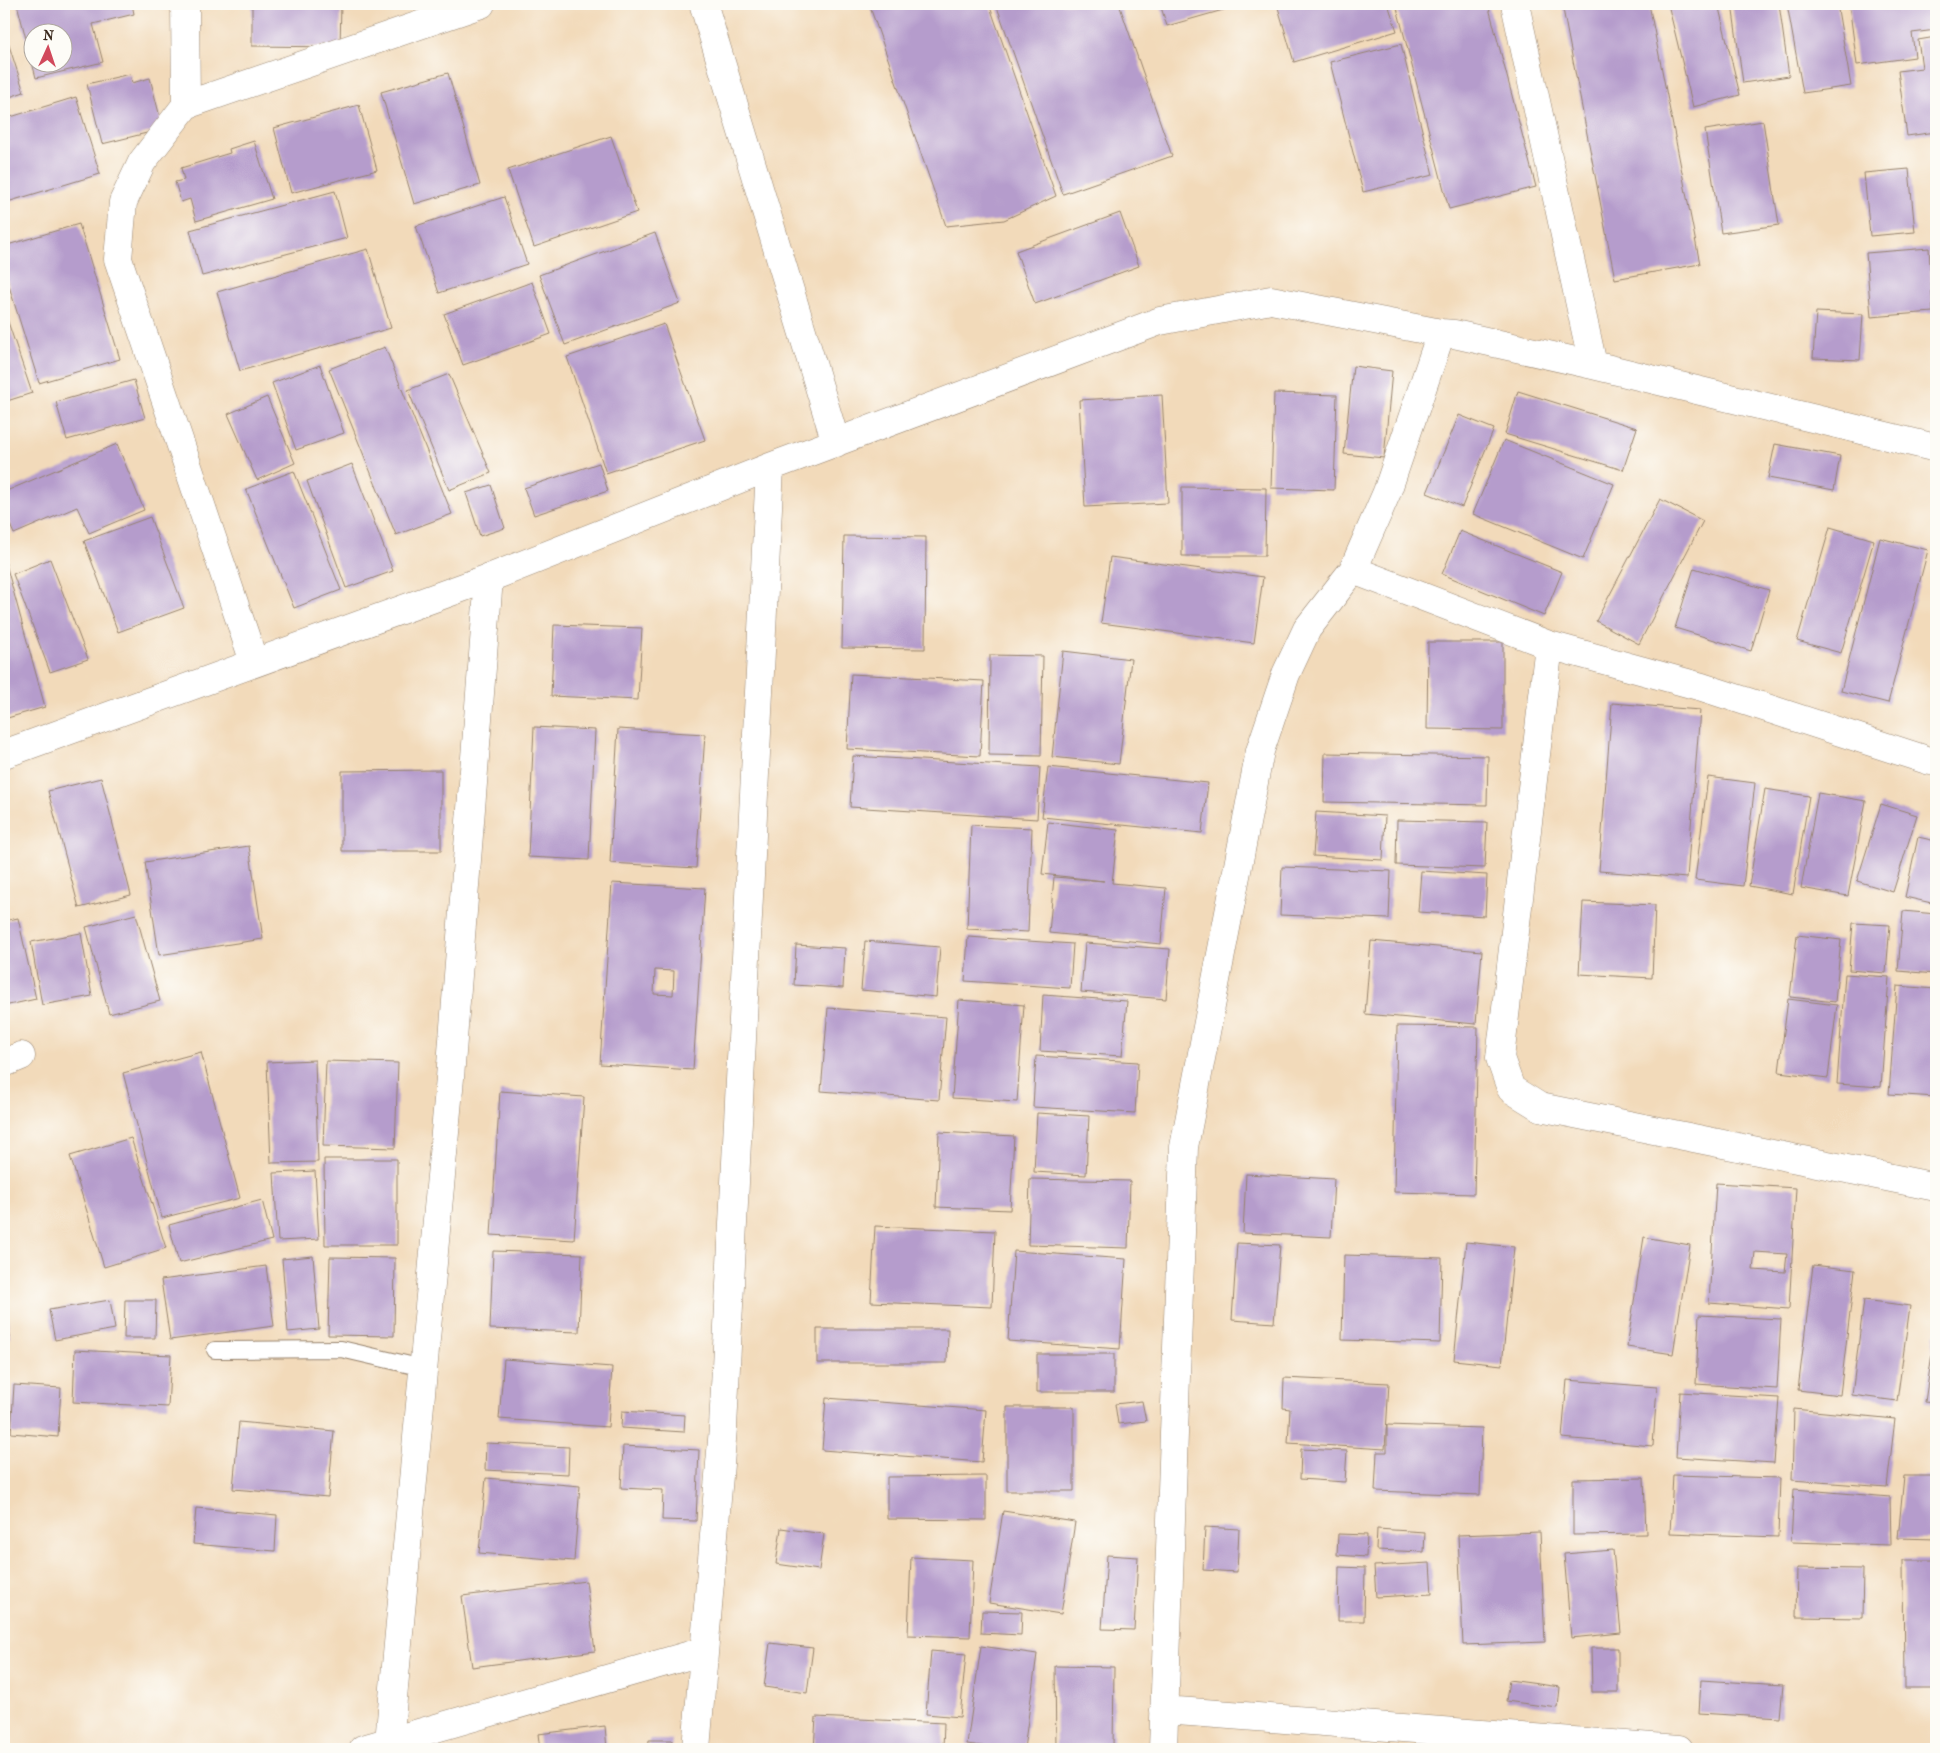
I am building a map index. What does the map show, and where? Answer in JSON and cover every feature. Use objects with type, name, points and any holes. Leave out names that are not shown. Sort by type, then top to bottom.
[{"type":"street","points":[[185,4],[186,105]]},
{"type":"street","points":[[254,662],[118,259],[123,202],[142,162],[186,105],[481,4]]},
{"type":"street","points":[[1516,4],[1593,365]]},
{"type":"street","points":[[704,6],[836,443]]},
{"type":"street","points":[[4,754],[489,578],[770,467],[1160,321],[1271,300],[1454,334],[1593,365],[1936,448]]},
{"type":"street","points":[[1163,1749],[1184,1147],[1260,751],[1286,674],[1307,629],[1353,570],[1387,492],[1441,333]]},
{"type":"street","points":[[696,1749],[723,1428],[770,467]]},
{"type":"street","points":[[1353,570],[1549,645],[1702,687],[1930,761]]},
{"type":"street","points":[[389,1742],[450,1078],[489,578]]},
{"type":"street","points":[[1549,645],[1500,1058],[1511,1089],[1540,1107],[1936,1187]]},
{"type":"street","points":[[363,1749],[704,1651]]},
{"type":"street","points":[[1164,1710],[1679,1749]]},
{"type":"lane","points":[[215,1350],[341,1349],[423,1368]]},
{"type":"building","points":[[17,4],[132,4],[134,14],[93,24],[103,62],[72,69],[72,22],[22,23]]},
{"type":"building","points":[[252,4],[341,4],[340,47],[252,46]]},
{"type":"building","points":[[869,4],[989,4],[1056,196],[1004,220],[946,226]]},
{"type":"building","points":[[996,4],[1119,4],[1172,156],[1063,194]]},
{"type":"building","points":[[1160,4],[1236,4],[1237,6],[1167,26]]},
{"type":"building","points":[[1277,4],[1388,4],[1397,31],[1294,62]]},
{"type":"building","points":[[1396,4],[1488,4],[1536,187],[1449,209]]},
{"type":"building","points":[[1562,4],[1649,4],[1700,264],[1615,279]]},
{"type":"building","points":[[1668,4],[1718,4],[1740,95],[1693,107]]},
{"type":"building","points":[[1732,4],[1779,4],[1789,76],[1743,83]]},
{"type":"building","points":[[1787,4],[1837,4],[1851,86],[1803,93]]},
{"type":"building","points":[[1849,4],[1936,4],[1936,30],[1912,33],[1915,57],[1857,65]]},
{"type":"building","points":[[4,30],[24,92],[4,99]]},
{"type":"building","points":[[1936,37],[1936,132],[1907,136],[1898,71],[1922,68],[1918,40]]},
{"type":"building","points":[[1401,44],[1433,175],[1363,192],[1330,62]]},
{"type":"building","points":[[34,72],[61,72],[36,78]]},
{"type":"building","points":[[448,73],[480,185],[414,204],[381,92]]},
{"type":"building","points":[[130,74],[132,83],[150,78],[163,129],[102,144],[87,84]]},
{"type":"building","points":[[76,97],[100,174],[4,203],[4,119]]},
{"type":"building","points":[[359,105],[377,170],[291,193],[274,128]]},
{"type":"building","points":[[1763,121],[1779,225],[1721,233],[1705,130]]},
{"type":"building","points":[[611,136],[637,212],[534,247],[508,170]]},
{"type":"building","points":[[254,141],[272,199],[196,221],[190,199],[181,202],[175,182],[184,180],[181,168],[230,153],[229,149]]},
{"type":"building","points":[[1909,169],[1915,232],[1870,236],[1864,173]]},
{"type":"building","points":[[335,191],[347,238],[202,276],[190,230]]},
{"type":"building","points":[[504,197],[527,264],[439,293],[416,226]]},
{"type":"building","points":[[1120,213],[1139,266],[1035,304],[1016,251]]},
{"type":"building","points":[[79,224],[120,359],[39,383],[4,270],[4,246]]},
{"type":"building","points":[[655,233],[680,303],[565,345],[539,275]]},
{"type":"building","points":[[1929,248],[1933,312],[1871,317],[1866,253]]},
{"type":"building","points":[[368,249],[391,328],[240,371],[217,292]]},
{"type":"building","points":[[532,282],[551,334],[463,365],[444,314]]},
{"type":"building","points":[[4,310],[32,393],[4,402]]},
{"type":"building","points":[[1816,312],[1863,314],[1860,360],[1813,358]]},
{"type":"building","points":[[664,324],[705,440],[606,473],[567,357]]},
{"type":"building","points":[[385,347],[452,514],[396,535],[329,369]]},
{"type":"building","points":[[320,365],[344,433],[296,450],[272,383]]},
{"type":"building","points":[[1353,366],[1392,371],[1384,458],[1344,454]]},
{"type":"building","points":[[449,374],[491,473],[449,490],[408,390]]},
{"type":"building","points":[[134,380],[145,418],[67,440],[56,402]]},
{"type":"building","points":[[1518,391],[1637,428],[1623,470],[1505,434]]},
{"type":"building","points":[[1274,393],[1337,395],[1334,490],[1271,488]]},
{"type":"building","points":[[1162,395],[1168,503],[1085,507],[1079,400]]},
{"type":"building","points":[[267,397],[295,463],[257,480],[228,414]]},
{"type":"building","points":[[1459,415],[1494,429],[1462,507],[1427,493]]},
{"type":"building","points":[[1504,440],[1614,484],[1583,559],[1473,514]]},
{"type":"building","points":[[117,444],[144,510],[89,533],[77,507],[14,534],[4,511],[4,492]]},
{"type":"building","points":[[1775,444],[1840,456],[1834,490],[1768,478]]},
{"type":"building","points":[[599,463],[608,491],[534,515],[524,488]]},
{"type":"building","points":[[352,464],[393,571],[346,588],[307,481]]},
{"type":"building","points":[[294,471],[341,590],[294,608],[246,489]]},
{"type":"building","points":[[491,485],[505,528],[480,536],[466,493]]},
{"type":"building","points":[[1182,487],[1266,488],[1265,556],[1182,556]]},
{"type":"building","points":[[1660,499],[1703,521],[1639,644],[1596,621]]},
{"type":"building","points":[[150,517],[184,608],[118,632],[84,541]]},
{"type":"building","points":[[1830,527],[1874,540],[1841,653],[1797,641]]},
{"type":"building","points":[[1460,531],[1562,572],[1544,616],[1442,574]]},
{"type":"building","points":[[844,536],[926,537],[925,649],[842,648]]},
{"type":"building","points":[[1880,538],[1928,550],[1888,703],[1841,691]]},
{"type":"building","points":[[4,557],[45,707],[4,719]]},
{"type":"building","points":[[1110,557],[1263,577],[1254,643],[1101,623]]},
{"type":"building","points":[[50,559],[88,659],[50,672],[13,574]]},
{"type":"building","points":[[1694,568],[1769,590],[1751,651],[1675,628]]},
{"type":"building","points":[[554,625],[642,628],[638,700],[551,696]]},
{"type":"building","points":[[1428,642],[1503,642],[1503,730],[1427,729]]},
{"type":"building","points":[[1063,651],[1131,659],[1119,764],[1052,757]]},
{"type":"building","points":[[990,655],[1043,656],[1041,756],[989,755]]},
{"type":"building","points":[[851,674],[984,681],[980,756],[847,749]]},
{"type":"building","points":[[1612,703],[1700,710],[1687,878],[1599,871]]},
{"type":"building","points":[[534,727],[595,730],[589,860],[528,857]]},
{"type":"building","points":[[618,729],[705,734],[696,868],[610,863]]},
{"type":"building","points":[[1325,753],[1488,756],[1487,805],[1324,802]]},
{"type":"building","points":[[853,756],[1040,767],[1037,819],[850,807]]},
{"type":"building","points":[[1048,767],[1208,783],[1202,833],[1042,817]]},
{"type":"building","points":[[441,770],[441,851],[342,851],[342,771]]},
{"type":"building","points":[[1708,777],[1755,783],[1743,886],[1695,880]]},
{"type":"building","points":[[101,778],[131,895],[79,908],[48,791]]},
{"type":"building","points":[[1765,789],[1809,796],[1793,894],[1749,886]]},
{"type":"building","points":[[1818,793],[1866,801],[1848,896],[1801,888]]},
{"type":"building","points":[[1881,804],[1917,815],[1893,892],[1857,881]]},
{"type":"building","points":[[1316,812],[1385,816],[1383,860],[1313,856]]},
{"type":"building","points":[[1397,820],[1487,822],[1485,868],[1396,865]]},
{"type":"building","points":[[1048,822],[1118,830],[1112,883],[1166,888],[1161,944],[1049,933],[1054,877],[1104,881],[1042,874]]},
{"type":"building","points":[[971,825],[1032,828],[1028,932],[967,929]]},
{"type":"building","points":[[1918,837],[1936,841],[1936,904],[1905,897]]},
{"type":"building","points":[[249,846],[263,939],[159,955],[145,862]]},
{"type":"building","points":[[1282,867],[1391,871],[1389,919],[1280,915]]},
{"type":"building","points":[[1421,871],[1487,875],[1485,916],[1418,912]]},
{"type":"building","points":[[612,883],[705,888],[693,1070],[600,1064]],"holes":[[[655,970],[674,971],[673,995],[654,994]]]},
{"type":"building","points":[[1583,902],[1655,905],[1652,978],[1579,974]]},
{"type":"building","points":[[1903,911],[1936,914],[1936,974],[1898,971]]},
{"type":"building","points":[[136,914],[160,1001],[109,1014],[86,927]]},
{"type":"building","points":[[18,918],[36,999],[4,1006],[4,921]]},
{"type":"building","points":[[1853,923],[1890,925],[1886,973],[1849,970]]},
{"type":"building","points":[[81,933],[92,996],[42,1005],[31,942]]},
{"type":"building","points":[[1797,935],[1841,940],[1835,1002],[1790,997]]},
{"type":"building","points":[[968,937],[1073,944],[1070,988],[965,981]]},
{"type":"building","points":[[865,941],[940,947],[936,997],[861,990]]},
{"type":"building","points":[[1371,941],[1482,951],[1476,1024],[1365,1014]]},
{"type":"building","points":[[1085,943],[1170,949],[1166,999],[1081,992]]},
{"type":"building","points":[[796,945],[845,948],[843,988],[794,985]]},
{"type":"building","points":[[1845,974],[1889,977],[1881,1087],[1837,1084]]},
{"type":"building","points":[[1897,986],[1936,989],[1936,1097],[1889,1094]]},
{"type":"building","points":[[1043,995],[1127,1001],[1122,1056],[1040,1051]]},
{"type":"building","points":[[1788,999],[1837,1005],[1828,1078],[1779,1072]]},
{"type":"building","points":[[959,1000],[1024,1005],[1017,1102],[952,1098]]},
{"type":"building","points":[[828,1008],[946,1017],[939,1100],[821,1091]]},
{"type":"building","points":[[1397,1026],[1478,1027],[1474,1194],[1394,1192]]},
{"type":"building","points":[[201,1052],[240,1198],[162,1218],[123,1073]]},
{"type":"building","points":[[1036,1056],[1138,1062],[1135,1113],[1033,1107]]},
{"type":"building","points":[[315,1060],[318,1162],[271,1163],[267,1062]]},
{"type":"building","points":[[326,1061],[398,1063],[395,1148],[323,1146]]},
{"type":"building","points":[[500,1091],[584,1097],[574,1240],[491,1235]]},
{"type":"building","points":[[1037,1113],[1089,1116],[1086,1175],[1034,1172]]},
{"type":"building","points":[[939,1132],[1014,1136],[1010,1210],[936,1207]]},
{"type":"building","points":[[131,1138],[166,1248],[104,1267],[70,1156]]},
{"type":"building","points":[[324,1159],[397,1159],[397,1245],[325,1245]]},
{"type":"building","points":[[315,1171],[319,1239],[278,1241],[274,1173]]},
{"type":"building","points":[[1246,1174],[1334,1179],[1331,1237],[1243,1233]]},
{"type":"building","points":[[1030,1179],[1130,1181],[1128,1248],[1028,1245]]},
{"type":"building","points":[[1716,1183],[1796,1188],[1789,1309],[1709,1303]],"holes":[[[1755,1252],[1787,1254],[1785,1272],[1753,1270]]]},
{"type":"building","points":[[262,1200],[272,1240],[179,1263],[169,1225]]},
{"type":"building","points":[[875,1226],[995,1231],[992,1307],[871,1302]]},
{"type":"building","points":[[1644,1237],[1690,1245],[1673,1354],[1627,1347]]},
{"type":"building","points":[[1466,1242],[1514,1247],[1502,1365],[1454,1360]]},
{"type":"building","points":[[1237,1243],[1280,1245],[1274,1323],[1232,1320]]},
{"type":"building","points":[[493,1251],[582,1254],[579,1332],[490,1329]]},
{"type":"building","points":[[1014,1251],[1126,1259],[1120,1349],[1008,1341]]},
{"type":"building","points":[[1344,1255],[1442,1258],[1440,1343],[1342,1340]]},
{"type":"building","points":[[313,1256],[319,1329],[288,1332],[282,1259]]},
{"type":"building","points":[[330,1257],[395,1258],[394,1336],[328,1335]]},
{"type":"building","points":[[1813,1265],[1855,1270],[1840,1395],[1798,1390]]},
{"type":"building","points":[[266,1266],[274,1326],[170,1340],[161,1280]]},
{"type":"building","points":[[4,1296],[10,1338],[4,1339]]},
{"type":"building","points":[[110,1300],[115,1329],[55,1340],[49,1310]]},
{"type":"building","points":[[125,1300],[156,1300],[155,1338],[124,1338]]},
{"type":"building","points":[[1864,1300],[1910,1306],[1897,1401],[1852,1395]]},
{"type":"building","points":[[1699,1315],[1781,1319],[1777,1389],[1696,1384]]},
{"type":"building","points":[[817,1329],[948,1329],[947,1363],[817,1363]]},
{"type":"building","points":[[1936,1333],[1936,1403],[1925,1402]]},
{"type":"building","points":[[75,1350],[171,1355],[168,1407],[73,1402]]},
{"type":"building","points":[[1037,1354],[1114,1354],[1114,1392],[1037,1392]]},
{"type":"building","points":[[504,1359],[612,1367],[608,1427],[499,1419]]},
{"type":"building","points":[[1284,1378],[1389,1383],[1385,1449],[1288,1443],[1290,1409],[1283,1408]]},
{"type":"building","points":[[1567,1380],[1657,1387],[1653,1446],[1562,1438]]},
{"type":"building","points":[[14,1385],[61,1388],[58,1437],[11,1433]]},
{"type":"building","points":[[1680,1392],[1779,1398],[1774,1463],[1676,1457]]},
{"type":"building","points":[[826,1398],[986,1410],[982,1462],[822,1450]]},
{"type":"building","points":[[1142,1401],[1146,1421],[1118,1424],[1115,1404]]},
{"type":"building","points":[[1007,1407],[1074,1407],[1074,1491],[1007,1491]]},
{"type":"building","points":[[1794,1409],[1895,1419],[1887,1487],[1792,1480]]},
{"type":"building","points":[[622,1411],[685,1415],[684,1432],[621,1428]]},
{"type":"building","points":[[239,1422],[334,1431],[328,1497],[233,1489]]},
{"type":"building","points":[[1387,1425],[1482,1428],[1480,1495],[1375,1491],[1377,1452],[1387,1452]]},
{"type":"building","points":[[486,1443],[569,1447],[568,1474],[485,1470]]},
{"type":"building","points":[[623,1446],[699,1450],[696,1521],[662,1520],[663,1490],[621,1488]]},
{"type":"building","points":[[1301,1449],[1347,1451],[1345,1482],[1300,1479]]},
{"type":"building","points":[[1673,1475],[1780,1478],[1778,1537],[1670,1533]]},
{"type":"building","points":[[986,1476],[986,1520],[887,1519],[887,1477]]},
{"type":"building","points":[[1904,1476],[1936,1476],[1936,1539],[1898,1538]]},
{"type":"building","points":[[486,1478],[580,1486],[574,1561],[479,1553]]},
{"type":"building","points":[[1644,1478],[1646,1534],[1573,1535],[1573,1479]]},
{"type":"building","points":[[1794,1489],[1890,1497],[1891,1545],[1791,1542]]},
{"type":"building","points":[[196,1508],[277,1515],[275,1551],[193,1544]]},
{"type":"building","points":[[1003,1511],[1075,1522],[1061,1614],[989,1603]]},
{"type":"building","points":[[1205,1527],[1239,1529],[1237,1572],[1203,1570]]},
{"type":"building","points":[[781,1528],[824,1534],[819,1570],[776,1564]]},
{"type":"building","points":[[1377,1529],[1425,1532],[1424,1552],[1376,1550]]},
{"type":"building","points":[[1540,1532],[1545,1642],[1463,1645],[1458,1535]]},
{"type":"building","points":[[1338,1534],[1367,1535],[1366,1557],[1337,1555]]},
{"type":"building","points":[[1613,1550],[1621,1633],[1571,1638],[1564,1554]]},
{"type":"building","points":[[1107,1555],[1138,1557],[1134,1630],[1102,1629]]},
{"type":"building","points":[[911,1557],[973,1560],[970,1637],[908,1635]]},
{"type":"building","points":[[1903,1560],[1936,1560],[1936,1689],[1904,1689]]},
{"type":"building","points":[[1430,1563],[1432,1594],[1376,1597],[1374,1566]]},
{"type":"building","points":[[1339,1567],[1365,1568],[1364,1621],[1338,1621]]},
{"type":"building","points":[[1797,1568],[1863,1569],[1862,1618],[1796,1617]]},
{"type":"building","points":[[586,1581],[595,1651],[472,1667],[462,1596]]},
{"type":"building","points":[[982,1611],[1022,1612],[1021,1635],[981,1633]]},
{"type":"building","points":[[770,1643],[813,1648],[807,1693],[764,1687]]},
{"type":"building","points":[[981,1646],[1037,1654],[1024,1749],[1002,1749],[967,1744]]},
{"type":"building","points":[[1591,1648],[1618,1648],[1618,1692],[1592,1692]]},
{"type":"building","points":[[931,1651],[966,1654],[960,1717],[926,1714]]},
{"type":"building","points":[[1055,1666],[1114,1667],[1113,1749],[1056,1749]]},
{"type":"building","points":[[1509,1680],[1560,1687],[1558,1708],[1506,1701]]},
{"type":"building","points":[[1701,1680],[1783,1685],[1780,1718],[1699,1713]]},
{"type":"building","points":[[816,1717],[944,1723],[943,1749],[814,1749]]},
{"type":"building","points":[[605,1726],[607,1749],[540,1749],[538,1734]]},
{"type":"building","points":[[649,1740],[672,1740],[671,1749],[648,1749]]}]
